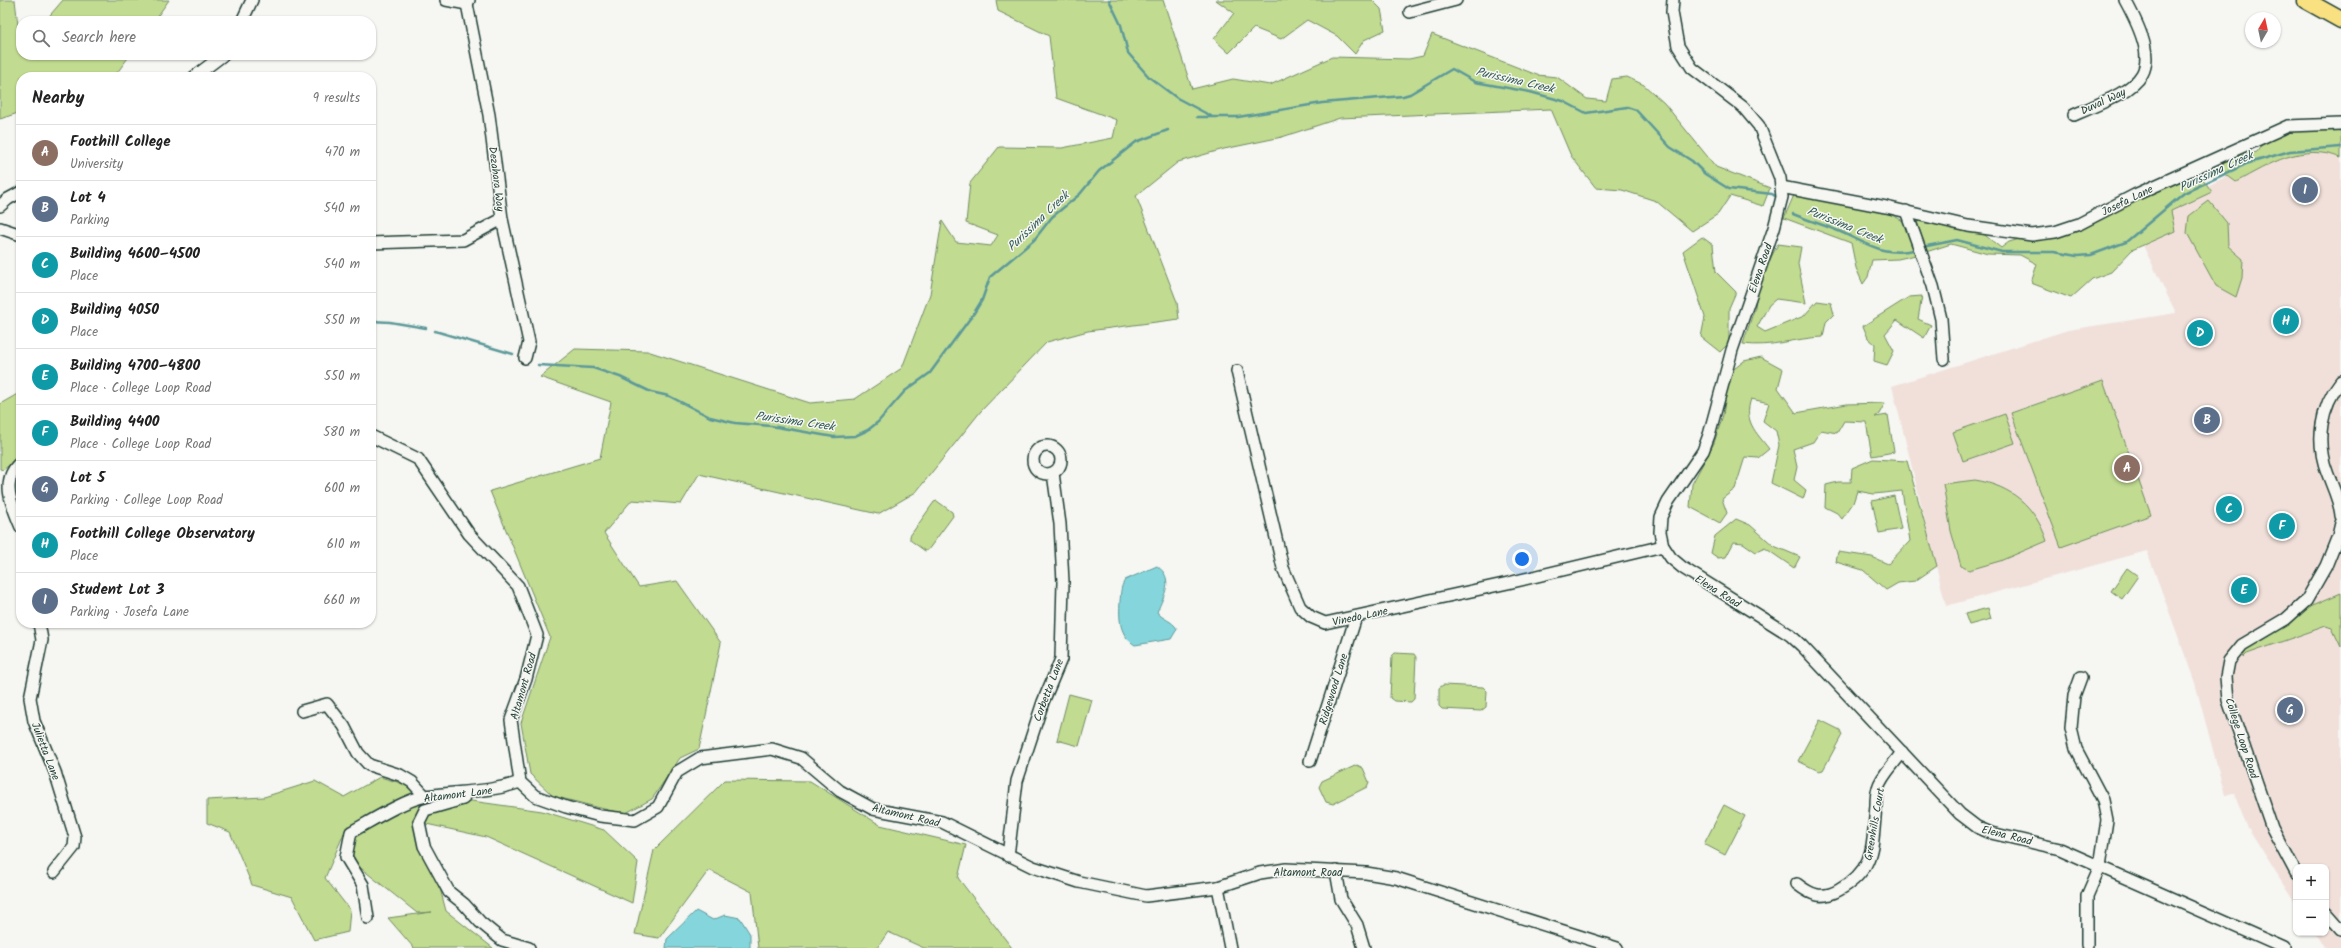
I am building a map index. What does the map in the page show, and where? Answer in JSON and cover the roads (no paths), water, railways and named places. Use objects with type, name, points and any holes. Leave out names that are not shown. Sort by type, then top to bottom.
[{"type":"highway","points":[[2305,0],[2341,20]]},
{"type":"street","points":[[244,16],[252,0]]},
{"type":"street","points":[[446,0],[468,2]]},
{"type":"street","points":[[1410,12],[1456,0]]},
{"type":"street","name":"Elena Road","points":[[1673,0],[1672,12],[1674,31],[1678,46],[1692,68],[1744,107],[1759,126],[1769,147],[1780,178],[1781,206],[1732,350],[1709,435],[1703,451],[1668,502],[1661,517],[1660,532],[1663,546],[1671,558],[1683,568],[1790,635],[1960,814],[1977,827],[1991,833],[2060,849],[2284,948]]},
{"type":"street","name":"Duval Way","points":[[2074,115],[2126,91],[2141,78],[2145,67],[2146,53],[2143,38],[2125,0]]},
{"type":"street","name":"Dezahara Way","points":[[376,243],[462,240],[502,219],[489,115],[468,2]]},
{"type":"street","points":[[201,72],[217,60]]},
{"type":"street","name":"Josefa Lane","points":[[1781,187],[1906,211],[1968,226],[2032,235],[2055,232],[2078,224],[2135,195],[2288,126],[2341,124]]},
{"type":"street","points":[[0,206],[8,198],[16,194]]},
{"type":"street","points":[[1906,211],[1933,286],[1941,319],[1944,359]]},
{"type":"street","points":[[502,219],[529,342],[525,358]]},
{"type":"street","points":[[0,228],[16,233]]},
{"type":"street","name":"Vinedo Lane","points":[[1237,371],[1283,568],[1300,607],[1311,617],[1325,623],[1663,546]]},
{"type":"street","points":[[2341,381],[2330,396],[2323,414],[2321,429],[2324,463],[2339,503],[2341,516]]},
{"type":"street","name":"Altamont Road","points":[[376,438],[418,458],[469,534],[518,586],[537,635],[526,679],[511,720],[520,782],[535,796],[566,807],[600,816],[635,820],[658,807],[677,772],[700,758],[772,749],[800,758],[840,791],[873,809],[942,822],[1008,856],[1033,867],[1079,882],[1146,896],[1218,888],[1260,872],[1286,870],[1366,873],[1396,878],[1588,944],[1618,948]]},
{"type":"street","points":[[16,465],[12,467],[7,474],[5,488],[16,515]]},
{"type":"street","name":"Corbetta Lane","points":[[1008,856],[1017,780],[1043,702],[1061,659],[1063,575],[1060,524],[1053,473]]},
{"type":"street","name":"College Loop Road","points":[[2293,867],[2272,828],[2228,700],[2226,677],[2229,661],[2242,645],[2286,619],[2306,602],[2326,566],[2338,536],[2341,523]]},
{"type":"street","name":"Ridgewood Lane","points":[[1310,761],[1356,617]]},
{"type":"street","name":"Julietta Lane","points":[[40,628],[42,640],[30,698],[34,721],[54,772],[75,837],[74,847],[54,872]]},
{"type":"street","points":[[2080,676],[2074,696],[2071,728],[2076,749],[2103,800],[2107,820],[2100,866],[2087,896],[2087,946]]},
{"type":"street","points":[[302,712],[327,704],[344,726],[358,753],[369,765],[400,775],[412,782],[425,796]]},
{"type":"street","name":"Greenhills Court","points":[[1797,884],[1811,895],[1820,896],[1836,892],[1860,876],[1867,864],[1871,849],[1878,787],[1902,752]]},
{"type":"street","name":"Altamont Lane","points":[[368,918],[364,885],[346,858],[352,832],[387,812],[425,796],[501,789],[520,782]]},
{"type":"street","points":[[466,792],[463,799],[425,810],[419,822],[424,846],[449,892],[464,904],[480,922],[502,940],[529,948]]},
{"type":"street","points":[[1336,871],[1341,899],[1358,925],[1364,948]]},
{"type":"street","points":[[1218,888],[1230,948]]},
{"type":"street","points":[[2329,916],[2341,930]]},
{"type":"water","points":[[1157,566],[1166,576],[1167,582],[1165,593],[1157,612],[1173,624],[1177,629],[1171,639],[1135,645],[1126,636],[1121,626],[1121,588],[1125,580]]},
{"type":"water","points":[[696,911],[713,920],[725,915],[740,918],[750,934],[750,948],[666,948],[667,939]]},
{"type":"waterway","points":[[1109,0],[1121,25],[1128,53],[1149,77],[1177,98],[1211,116]]},
{"type":"waterway","name":"Purissima Creek","points":[[1197,117],[1238,117],[1322,103],[1403,96],[1410,94],[1452,69],[1475,82],[1530,92],[1563,101],[1586,113],[1627,107],[1636,110],[1670,147],[1692,161],[1705,174],[1729,189],[1772,194],[1778,198]]},
{"type":"waterway","name":"Purissima Creek","points":[[538,365],[593,368],[620,377],[651,392],[669,396],[710,417],[735,423],[771,426],[834,437],[855,436],[868,430],[878,422],[905,391],[930,373],[974,313],[982,300],[990,277],[1034,240],[1052,217],[1080,194],[1099,171],[1136,142],[1168,130]]},
{"type":"waterway","name":"Purissima Creek","points":[[1927,246],[1957,240],[2002,252],[2054,252],[2077,256],[2091,255],[2126,242],[2184,193],[2246,164],[2290,151],[2341,147]]},
{"type":"waterway","name":"Purissima Creek","points":[[1793,214],[1837,230],[1877,248],[1894,252],[1914,250]]},
{"type":"waterway","name":"Purissima Creek","points":[[376,321],[426,328]]},
{"type":"waterway","name":"Purissima Creek","points":[[435,331],[513,354]]},
{"type":"place","name":"Student Lot 3","points":[[2305,190]]},
{"type":"place","name":"Foothill College Observatory","points":[[2286,321]]},
{"type":"place","name":"Building 4050","points":[[2200,333]]},
{"type":"place","name":"Lot 4","points":[[2207,420]]},
{"type":"place","name":"Foothill College","points":[[2127,468]]},
{"type":"place","name":"Building 4600–4500","points":[[2229,509]]},
{"type":"place","name":"Building 4400","points":[[2282,526]]},
{"type":"place","name":"Building 4700–4800","points":[[2244,590]]},
{"type":"place","name":"Lot 5","points":[[2290,710]]}]
